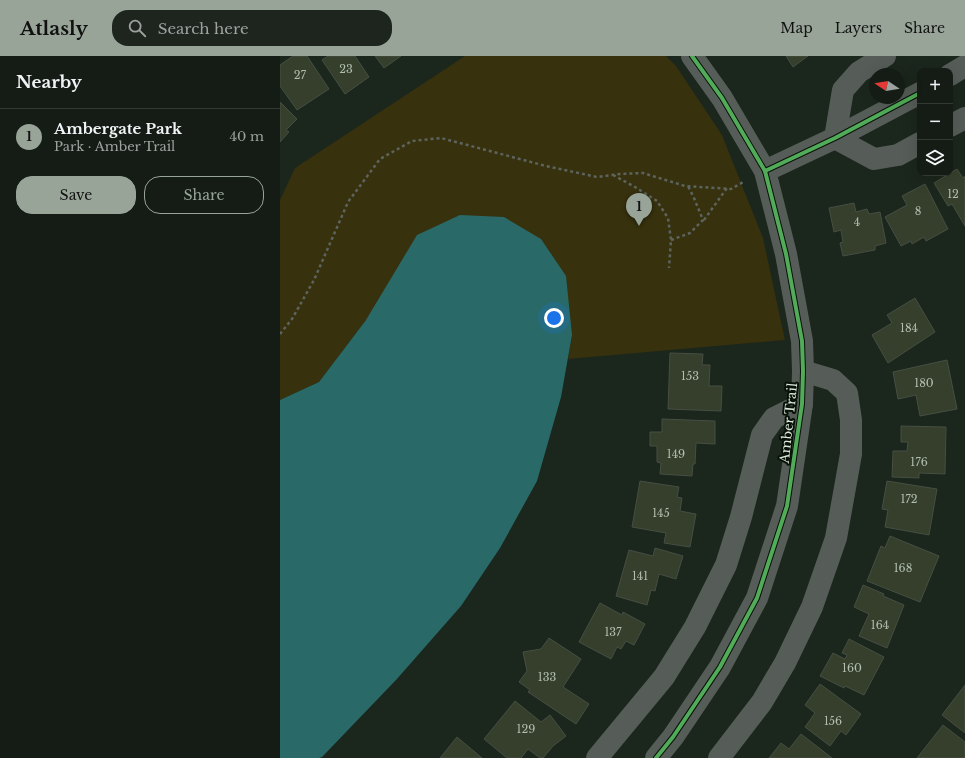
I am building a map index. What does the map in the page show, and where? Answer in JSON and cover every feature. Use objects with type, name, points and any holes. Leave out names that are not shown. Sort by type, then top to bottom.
[{"type":"street","name":"Amber Trail","points":[[656,758],[673,737],[720,667],[757,598],[787,506],[802,404],[802,341],[786,254],[765,171],[722,98],[692,56]]},
{"type":"street","points":[[835,138],[843,90],[859,72],[885,56]]},
{"type":"street","points":[[953,73],[965,66]]},
{"type":"street","points":[[765,171],[835,138],[917,95]]},
{"type":"street","points":[[953,124],[965,118]]},
{"type":"street","points":[[835,138],[874,159],[898,155],[917,145]]},
{"type":"street","name":"Amber Trail","points":[[719,758],[762,702],[785,663],[812,607],[836,538],[851,454],[851,420],[847,393],[833,380],[803,371]]},
{"type":"street","points":[[597,758],[664,677],[695,627],[726,564],[742,517],[762,435],[774,418],[802,404]]},
{"type":"path","points":[[280,334],[292,319],[314,280],[348,202],[380,159],[412,141],[441,138],[546,166],[597,177],[643,173],[688,186],[731,189],[765,171]]},
{"type":"path","points":[[613,175],[657,201],[668,218],[671,240],[669,268]]},
{"type":"path","points":[[688,186],[703,220]]},
{"type":"path","points":[[671,240],[690,233],[703,220],[727,188]]},
{"type":"shaded area","points":[[465,56],[666,56],[676,66],[722,135],[763,238],[785,340],[568,359],[572,335],[366,320],[319,382],[280,400],[280,200],[295,168]]},
{"type":"water","points":[[460,215],[504,217],[541,239],[566,276],[572,335],[561,397],[537,481],[500,548],[461,606],[396,680],[322,757],[280,758],[280,400],[319,382],[366,320],[417,235]]},
{"type":"building","points":[[293,56],[307,56],[329,89],[297,110],[280,86],[280,65]]},
{"type":"building","points":[[328,56],[355,56],[369,77],[345,94],[322,60]]},
{"type":"building","points":[[375,56],[401,56],[384,68]]},
{"type":"building","points":[[786,56],[808,56],[793,67]]},
{"type":"building","points":[[280,102],[297,119],[286,130],[289,132],[280,142]]},
{"type":"building","points":[[957,169],[963,178],[965,176],[965,226],[952,204],[948,206],[934,183],[946,176],[953,176],[953,171]]},
{"type":"building","points":[[925,184],[948,229],[926,241],[924,237],[912,244],[911,241],[901,246],[885,217],[907,205],[902,196]]},
{"type":"building","points":[[854,203],[856,212],[867,209],[869,214],[880,212],[886,243],[875,246],[875,250],[843,256],[840,243],[843,242],[841,230],[834,232],[829,208]]},
{"type":"building","points":[[915,298],[935,332],[888,363],[872,335],[892,323],[887,315]]},
{"type":"building","points":[[670,353],[703,354],[702,365],[710,365],[709,386],[722,386],[721,411],[668,409]]},
{"type":"building","points":[[947,360],[957,409],[920,416],[916,395],[898,399],[893,372]]},
{"type":"building","points":[[662,419],[715,421],[715,444],[696,443],[695,464],[693,464],[692,476],[660,474],[661,463],[657,462],[657,446],[650,446],[650,432],[662,432]]},
{"type":"building","points":[[901,426],[946,427],[945,474],[919,473],[919,478],[892,477],[893,451],[907,451],[908,442],[901,442]]},
{"type":"building","points":[[640,481],[679,487],[677,497],[682,498],[680,511],[696,514],[690,547],[664,543],[666,533],[632,527]]},
{"type":"building","points":[[887,481],[937,489],[929,535],[885,527],[888,510],[882,509]]},
{"type":"building","points":[[890,536],[939,556],[920,602],[867,581],[881,546],[885,548]]},
{"type":"building","points":[[655,548],[683,556],[676,579],[659,574],[655,591],[651,590],[647,605],[616,596],[629,550],[653,556]]},
{"type":"building","points":[[863,585],[904,605],[887,648],[859,636],[869,614],[854,607]]},
{"type":"building","points":[[600,603],[622,615],[623,612],[645,624],[634,645],[626,641],[621,649],[617,647],[611,659],[579,642]]},
{"type":"building","points":[[549,638],[581,659],[563,687],[589,704],[576,724],[528,692],[530,690],[519,682],[527,671],[523,652],[541,649]]},
{"type":"building","points":[[849,639],[884,657],[864,695],[845,686],[844,688],[820,676],[833,653],[845,659],[847,655],[842,653]]},
{"type":"building","points":[[820,684],[861,714],[846,735],[841,731],[830,746],[805,727],[815,713],[805,705]]},
{"type":"building","points":[[965,685],[965,733],[942,715]]},
{"type":"building","points":[[515,701],[541,722],[550,715],[566,736],[553,746],[543,758],[540,758],[528,749],[521,758],[507,758],[484,739]]},
{"type":"building","points":[[943,725],[965,742],[965,758],[917,758]]},
{"type":"building","points":[[801,734],[832,758],[769,758],[781,743],[789,749]]},
{"type":"building","points":[[457,737],[482,758],[440,758]]},
{"type":"cycle path","points":[[656,758],[673,737],[720,667],[757,598],[787,506],[802,404],[802,341],[786,254],[765,171],[722,98],[692,56]]},
{"type":"cycle path","points":[[765,171],[835,138],[917,95]]},
{"type":"place","name":"Ambergate Park","points":[[639,226]]}]
